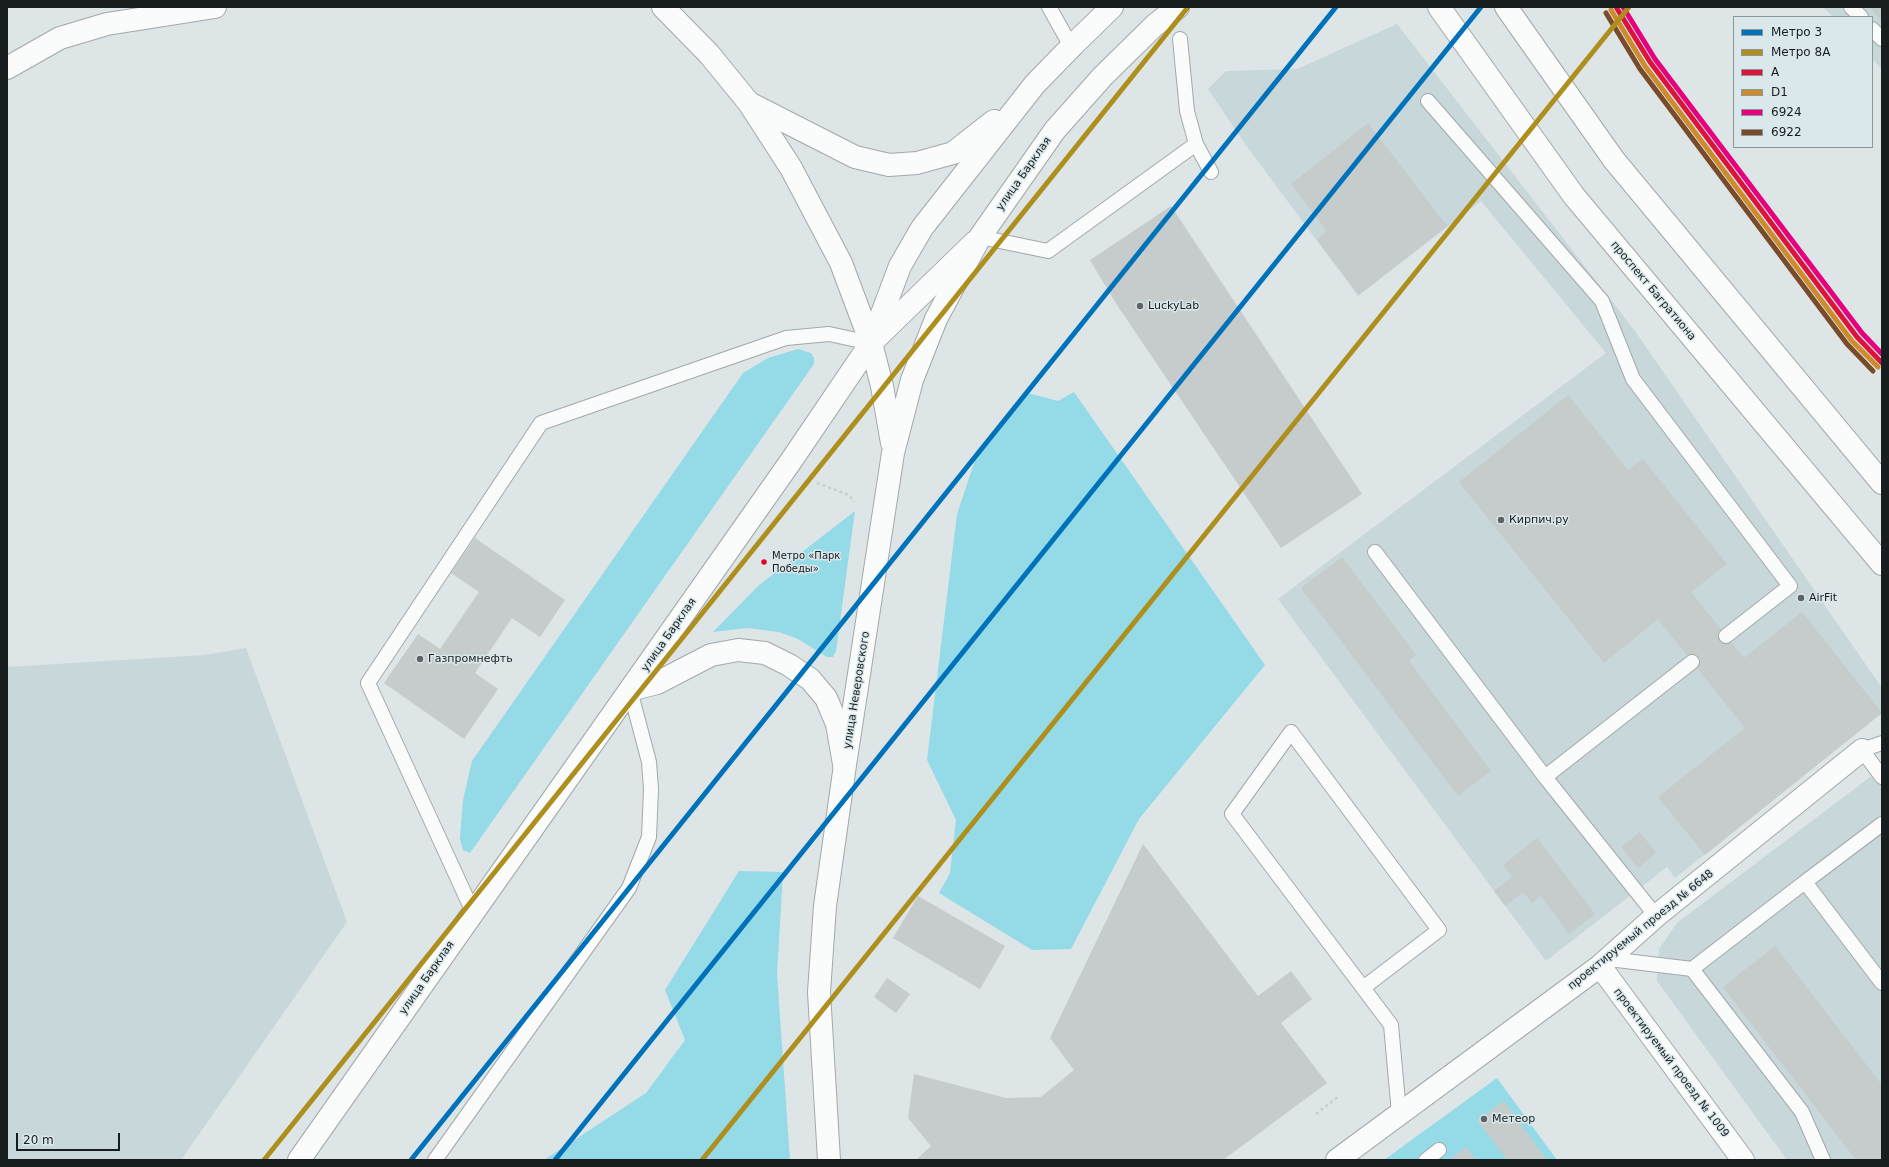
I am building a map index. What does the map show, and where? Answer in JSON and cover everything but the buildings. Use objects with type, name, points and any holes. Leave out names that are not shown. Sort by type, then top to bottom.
[{"type":"main road","points":[[7,68],[60,38],[107,24],[215,7]]},
{"type":"main road","points":[[663,7],[709,54],[749,103],[791,168],[841,262],[871,343],[882,386],[893,453]]},
{"type":"main road","name":"улица Барклая","points":[[871,343],[900,266],[922,228],[1036,84],[1112,7]]},
{"type":"main road","name":"улица Барклая","points":[[299,1160],[791,462],[871,343],[980,238],[1055,130],[1103,76],[1156,25],[1178,7]]},
{"type":"main road","name":"проспект Багратиона","points":[[1439,7],[1574,196],[1882,564]]},
{"type":"main road","points":[[1506,7],[1614,160],[1882,483]]},
{"type":"main road","points":[[749,103],[855,157],[889,165],[917,163],[953,153],[982,132],[1036,84]]},
{"type":"main road","name":"улица Неверовского","points":[[829,1160],[822,1075],[819,992],[825,906],[893,453],[912,380],[936,319],[980,238]]},
{"type":"main road","points":[[630,690],[657,683],[711,655],[738,650],[765,653],[789,665],[810,679],[826,698],[837,724],[845,765]]},
{"type":"main road","name":"проектируемый проезд № 6648","points":[[1337,1160],[1604,963],[1656,916],[1862,750]]},
{"type":"main road","name":"проектируемый проезд № 1009","points":[[1604,963],[1743,1160]]},
{"type":"lane","points":[[1049,7],[1067,39],[1074,44]]},
{"type":"lane","points":[[1851,7],[1860,16]]},
{"type":"lane","points":[[1873,30],[1882,39]]},
{"type":"lane","points":[[1180,39],[1187,112],[1196,144],[1211,172]]},
{"type":"lane","points":[[1428,101],[1602,301],[1633,379],[1790,586],[1726,636]]},
{"type":"lane","points":[[980,238],[1048,251],[1196,144]]},
{"type":"lane","points":[[473,912],[368,683],[541,423],[786,338],[829,334],[871,343]]},
{"type":"lane","points":[[1375,552],[1545,777],[1656,916]]},
{"type":"lane","points":[[1545,777],[1692,662]]},
{"type":"lane","points":[[435,1160],[629,888],[649,837],[651,789],[649,762],[630,690]]},
{"type":"lane","points":[[1363,988],[1439,930],[1291,732],[1232,814],[1363,988],[1391,1025],[1399,1113]]},
{"type":"lane","points":[[1882,743],[1862,750],[1882,776]]},
{"type":"lane","points":[[1604,963],[1692,969],[1882,824]]},
{"type":"lane","points":[[1805,882],[1882,983]]},
{"type":"lane","points":[[1692,969],[1802,1112],[1823,1160]]},
{"type":"lane","points":[[1426,1160],[1439,1150]]},
{"type":"path","points":[[817,483],[849,495],[856,504]]},
{"type":"path","points":[[1316,1114],[1339,1096]]},
{"type":"shaded area","points":[[1823,7],[1882,7],[1882,69],[1873,60],[1873,16],[1832,16]]},
{"type":"shaded area","points":[[1397,24],[1635,331],[1882,688],[1882,713],[1675,878],[1667,867],[1546,961],[1278,599],[1606,353],[1481,201],[1358,296],[1245,144],[1208,89],[1226,71],[1297,69]]},
{"type":"shaded area","points":[[798,349],[811,353],[814,358],[814,364],[470,853],[463,850],[460,839],[463,800],[472,761],[743,373],[768,358]]},
{"type":"shaded area","points":[[1024,392],[1058,401],[1074,392],[1265,665],[1139,819],[1071,949],[1032,950],[939,893],[950,873],[956,820],[927,760],[957,514],[975,460]]},
{"type":"shaded area","points":[[855,511],[836,651],[833,657],[827,657],[798,639],[779,632],[747,628],[713,632],[758,586]]},
{"type":"shaded area","points":[[246,648],[347,922],[181,1160],[7,1160],[7,667],[204,655]]},
{"type":"shaded area","points":[[1882,768],[1882,1160],[1787,1160],[1657,981],[1659,949],[1677,923]]},
{"type":"shaded area","points":[[739,871],[783,872],[777,974],[790,1160],[544,1160],[646,1093],[685,1040],[665,990]]},
{"type":"shaded area","name":"Метеор","points":[[1497,1078],[1557,1160],[1384,1160]]},
{"type":"metro line","name":"8А","points":[[264,1160],[1188,7]]},
{"type":"metro line","name":"3","points":[[411,1160],[1336,7]]},
{"type":"metro line","name":"3","points":[[555,1160],[1481,7]]},
{"type":"metro line","name":"8А","points":[[702,1160],[1629,7]]},
{"type":"transit line","name":"A","points":[[1616,7],[1650,62],[1857,337],[1882,363]]},
{"type":"transit line","name":"6924","points":[[1623,7],[1655,59],[1862,333],[1882,354]]},
{"type":"transit line","name":"D1","points":[[1611,10],[1645,66],[1852,341],[1878,367]]},
{"type":"transit line","name":"6922","points":[[1606,13],[1640,69],[1847,344],[1873,371]]},
{"type":"place","name":"LuckyLab","points":[[1140,306]]},
{"type":"place","name":"Кирпич.ру","points":[[1501,520]]},
{"type":"place","name":"Метро «Парк Победы»","points":[[764,562]]},
{"type":"place","name":"AirFit","points":[[1801,598]]},
{"type":"place","name":"Газпромнефть","points":[[420,659]]},
{"type":"place","name":"Метеор","points":[[1484,1119]]}]
